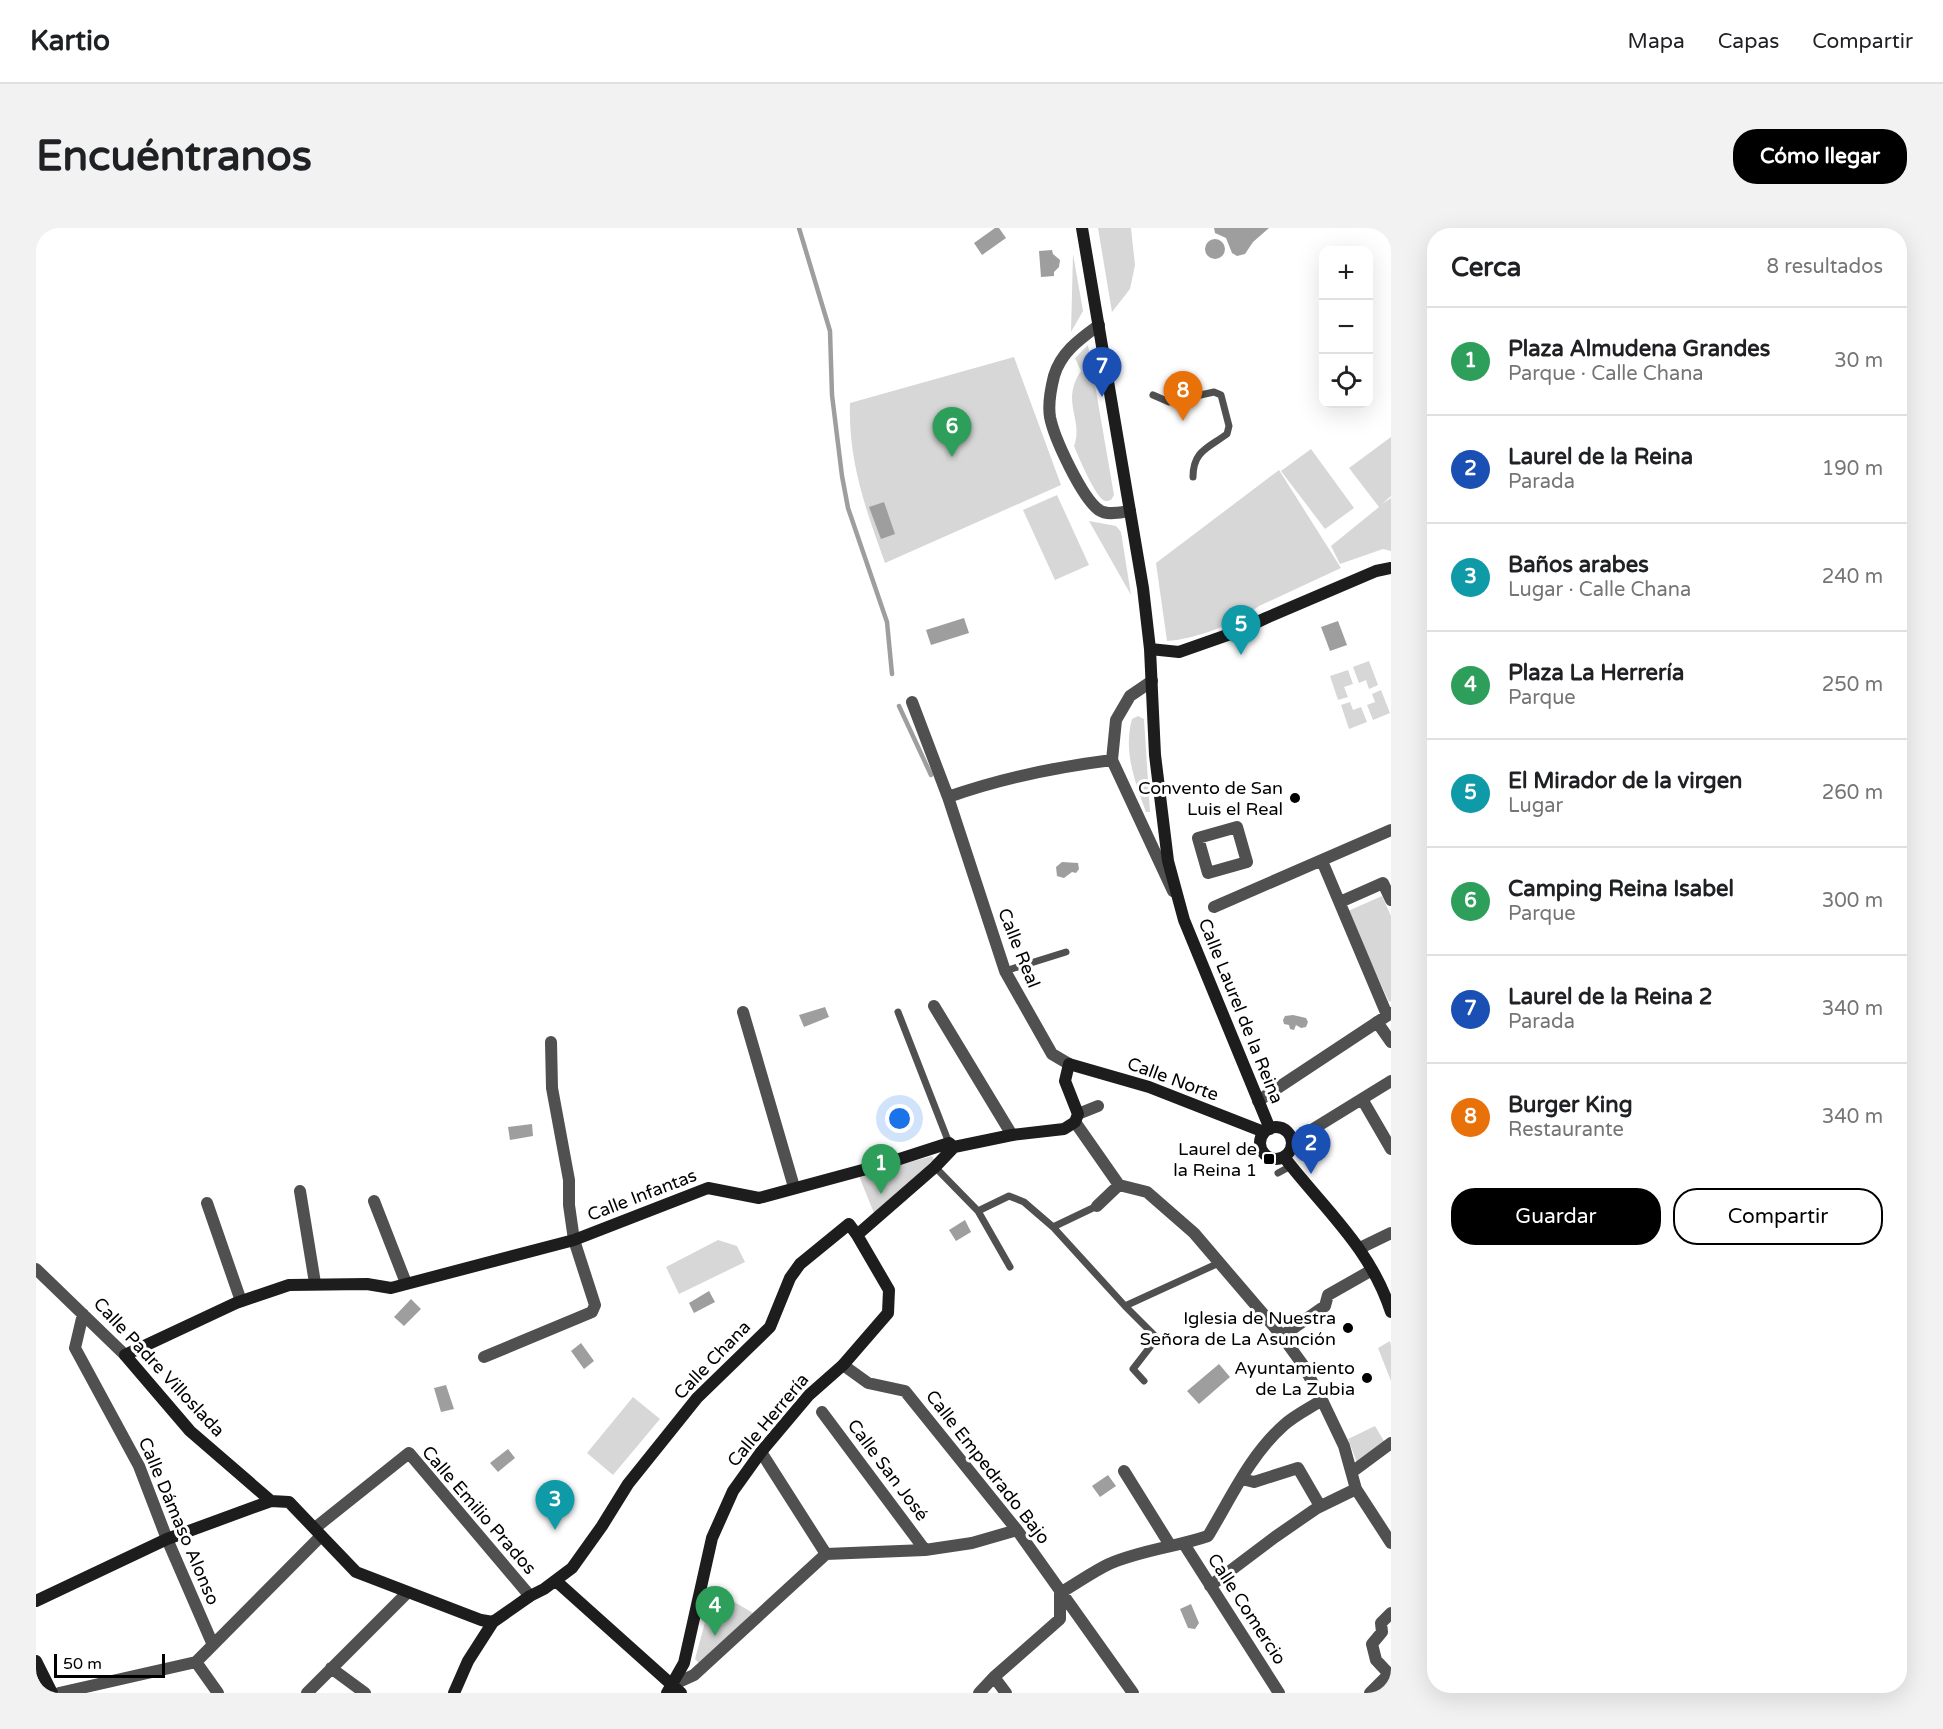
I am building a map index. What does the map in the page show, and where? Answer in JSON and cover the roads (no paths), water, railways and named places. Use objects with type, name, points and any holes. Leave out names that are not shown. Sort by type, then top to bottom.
[{"type":"street","name":"Calle Laurel de la Reina","points":[[1082,228],[1143,588],[1150,649],[1155,755],[1168,861],[1184,920],[1258,1101],[1267,1131]]},
{"type":"street","points":[[1099,325],[1071,346],[1062,360],[1055,374],[1050,417],[1070,469],[1092,502],[1100,510],[1109,514],[1130,511]]},
{"type":"street","points":[[1150,649],[1179,652],[1236,632],[1376,571],[1391,568]]},
{"type":"street","points":[[948,797],[991,782],[1032,772],[1112,760],[1116,720],[1130,696],[1152,681]]},
{"type":"street","name":"Calle Real","points":[[912,702],[948,797],[1005,971],[1052,1054],[1069,1064]]},
{"type":"street","name":"Calle Laurel de la Reina","points":[[1112,760],[1180,907]]},
{"type":"street","points":[[1237,826],[1247,862],[1209,873],[1198,838],[1237,826]]},
{"type":"street","points":[[1214,907],[1391,830]]},
{"type":"street","points":[[1258,1101],[1389,1014],[1322,861]]},
{"type":"street","points":[[1340,902],[1383,883],[1391,900]]},
{"type":"street","points":[[934,1006],[1012,1136]]},
{"type":"street","points":[[743,1012],[794,1187]]},
{"type":"street","points":[[1377,1022],[1391,1042]]},
{"type":"street","points":[[551,1042],[552,1088],[569,1180],[569,1205],[574,1240]]},
{"type":"street","points":[[1069,1064],[1065,1081],[1076,1118],[1119,1185],[1148,1192],[1194,1233],[1282,1335],[1303,1365],[1323,1400],[1344,1446],[1356,1488],[1391,1543]]},
{"type":"street","name":"Calle Norte","points":[[1069,1064],[1149,1088],[1267,1131]]},
{"type":"street","points":[[1292,1142],[1391,1082]]},
{"type":"street","points":[[1362,1099],[1391,1149]]},
{"type":"street","points":[[1076,1118],[1098,1106]]},
{"type":"street","name":"Calle Infantas","points":[[125,1355],[241,1301],[289,1285],[367,1284],[391,1288],[574,1240],[708,1188],[759,1198],[951,1145],[1064,1129],[1076,1118]]},
{"type":"street","points":[[1287,1162],[1292,1142],[1288,1133],[1280,1128],[1267,1131],[1260,1140],[1261,1149],[1266,1156],[1287,1162],[1360,1248],[1383,1288],[1391,1312]]},
{"type":"street","points":[[857,1235],[935,1167],[951,1145]]},
{"type":"street","points":[[1097,1206],[1119,1185]]},
{"type":"street","points":[[300,1191],[315,1283]]},
{"type":"street","points":[[374,1201],[405,1283]]},
{"type":"street","points":[[207,1203],[241,1301]]},
{"type":"street","name":"Calle Chana","points":[[556,1581],[572,1568],[628,1484],[697,1398],[770,1327],[790,1278],[800,1264],[849,1224],[857,1235]]},
{"type":"street","points":[[1360,1248],[1391,1233]]},
{"type":"street","name":"Calle Herrería","points":[[673,1690],[684,1663],[712,1538],[733,1491],[761,1452],[809,1395],[843,1365],[888,1312],[889,1290],[857,1235]]},
{"type":"street","name":"Calle Infantas","points":[[484,1357],[592,1312],[595,1305],[574,1240]]},
{"type":"street","name":"Calle Padre Villoslada","points":[[36,1269],[125,1355],[190,1431],[271,1501]]},
{"type":"street","points":[[1282,1335],[1325,1306],[1328,1295],[1372,1270]]},
{"type":"street","name":"Calle Dámaso Alonso","points":[[79,1309],[75,1348],[139,1466],[167,1539],[213,1645]]},
{"type":"street","name":"Calle Empedrado Bajo","points":[[843,1365],[868,1383],[905,1390],[1017,1530],[1133,1693]]},
{"type":"street","points":[[980,1693],[994,1677],[1060,1619],[1060,1593],[1109,1564],[1208,1536],[1253,1460],[1269,1440],[1286,1424],[1323,1400]]},
{"type":"street","name":"Calle San José","points":[[822,1412],[925,1550]]},
{"type":"street","points":[[1352,1472],[1391,1443]]},
{"type":"street","points":[[761,1452],[826,1554]]},
{"type":"street","name":"Calle Emilio Prados","points":[[318,1532],[409,1453],[530,1596]]},
{"type":"street","points":[[1242,1479],[1254,1482],[1298,1468],[1320,1506]]},
{"type":"street","points":[[1124,1471],[1170,1545]]},
{"type":"street","points":[[1210,1586],[1320,1506],[1356,1488]]},
{"type":"street","points":[[36,1602],[167,1539],[271,1501],[289,1502],[356,1572],[407,1593],[481,1620],[493,1622]]},
{"type":"street","points":[[454,1693],[468,1661],[493,1622],[556,1581],[673,1690],[694,1675],[826,1554],[925,1550],[972,1543],[1017,1530]]},
{"type":"street","points":[[59,1693],[196,1662],[318,1532]]},
{"type":"street","name":"Calle Comercio","points":[[1184,1544],[1279,1693]]},
{"type":"street","points":[[307,1693],[407,1593]]},
{"type":"street","points":[[1370,1693],[1389,1674],[1376,1660],[1372,1644],[1382,1632],[1381,1623],[1391,1613]]},
{"type":"street","points":[[36,1661],[52,1693]]},
{"type":"street","points":[[196,1662],[219,1693]]},
{"type":"street","points":[[331,1668],[365,1693]]},
{"type":"street","points":[[994,1677],[1006,1693]]},
{"type":"lane","points":[[1153,395],[1169,402],[1214,393],[1221,395],[1229,426],[1227,434],[1197,457],[1193,465],[1193,477]]},
{"type":"lane","points":[[1005,971],[1066,952]]},
{"type":"lane","points":[[898,1012],[951,1145]]},
{"type":"lane","points":[[1278,1173],[1287,1162]]},
{"type":"lane","points":[[935,1167],[978,1211],[1010,1267]]},
{"type":"lane","points":[[978,1211],[1009,1196],[1024,1202],[1053,1227],[1157,1338],[1132,1369],[1144,1381]]},
{"type":"lane","points":[[1053,1227],[1097,1206]]},
{"type":"lane","points":[[1125,1306],[1221,1263]]},
{"type":"waterway","points":[[799,228],[830,331],[832,395],[842,476],[848,508],[887,622],[892,674]]},
{"type":"waterway","points":[[899,706],[931,775]]},
{"type":"place","name":"Laurel de la Reina 2","points":[[1102,397]]},
{"type":"place","name":"Burger King","points":[[1183,421]]},
{"type":"place","name":"Camping Reina Isabel","points":[[952,457]]},
{"type":"place","name":"El Mirador de la virgen","points":[[1241,655]]},
{"type":"place","name":"Convento de San Luis el Real","points":[[1295,798]]},
{"type":"place","name":"Laurel de la Reina 1","points":[[1269,1159]]},
{"type":"place","name":"Laurel de la Reina","points":[[1311,1174]]},
{"type":"place","name":"Plaza Almudena Grandes","points":[[881,1194]]},
{"type":"place","name":"Iglesia de Nuestra Señora de La Asunción","points":[[1348,1328]]},
{"type":"place","name":"Ayuntamiento de La Zubia","points":[[1367,1378]]},
{"type":"place","name":"Baños arabes","points":[[555,1530]]},
{"type":"place","name":"Plaza La Herrería","points":[[715,1636]]}]
